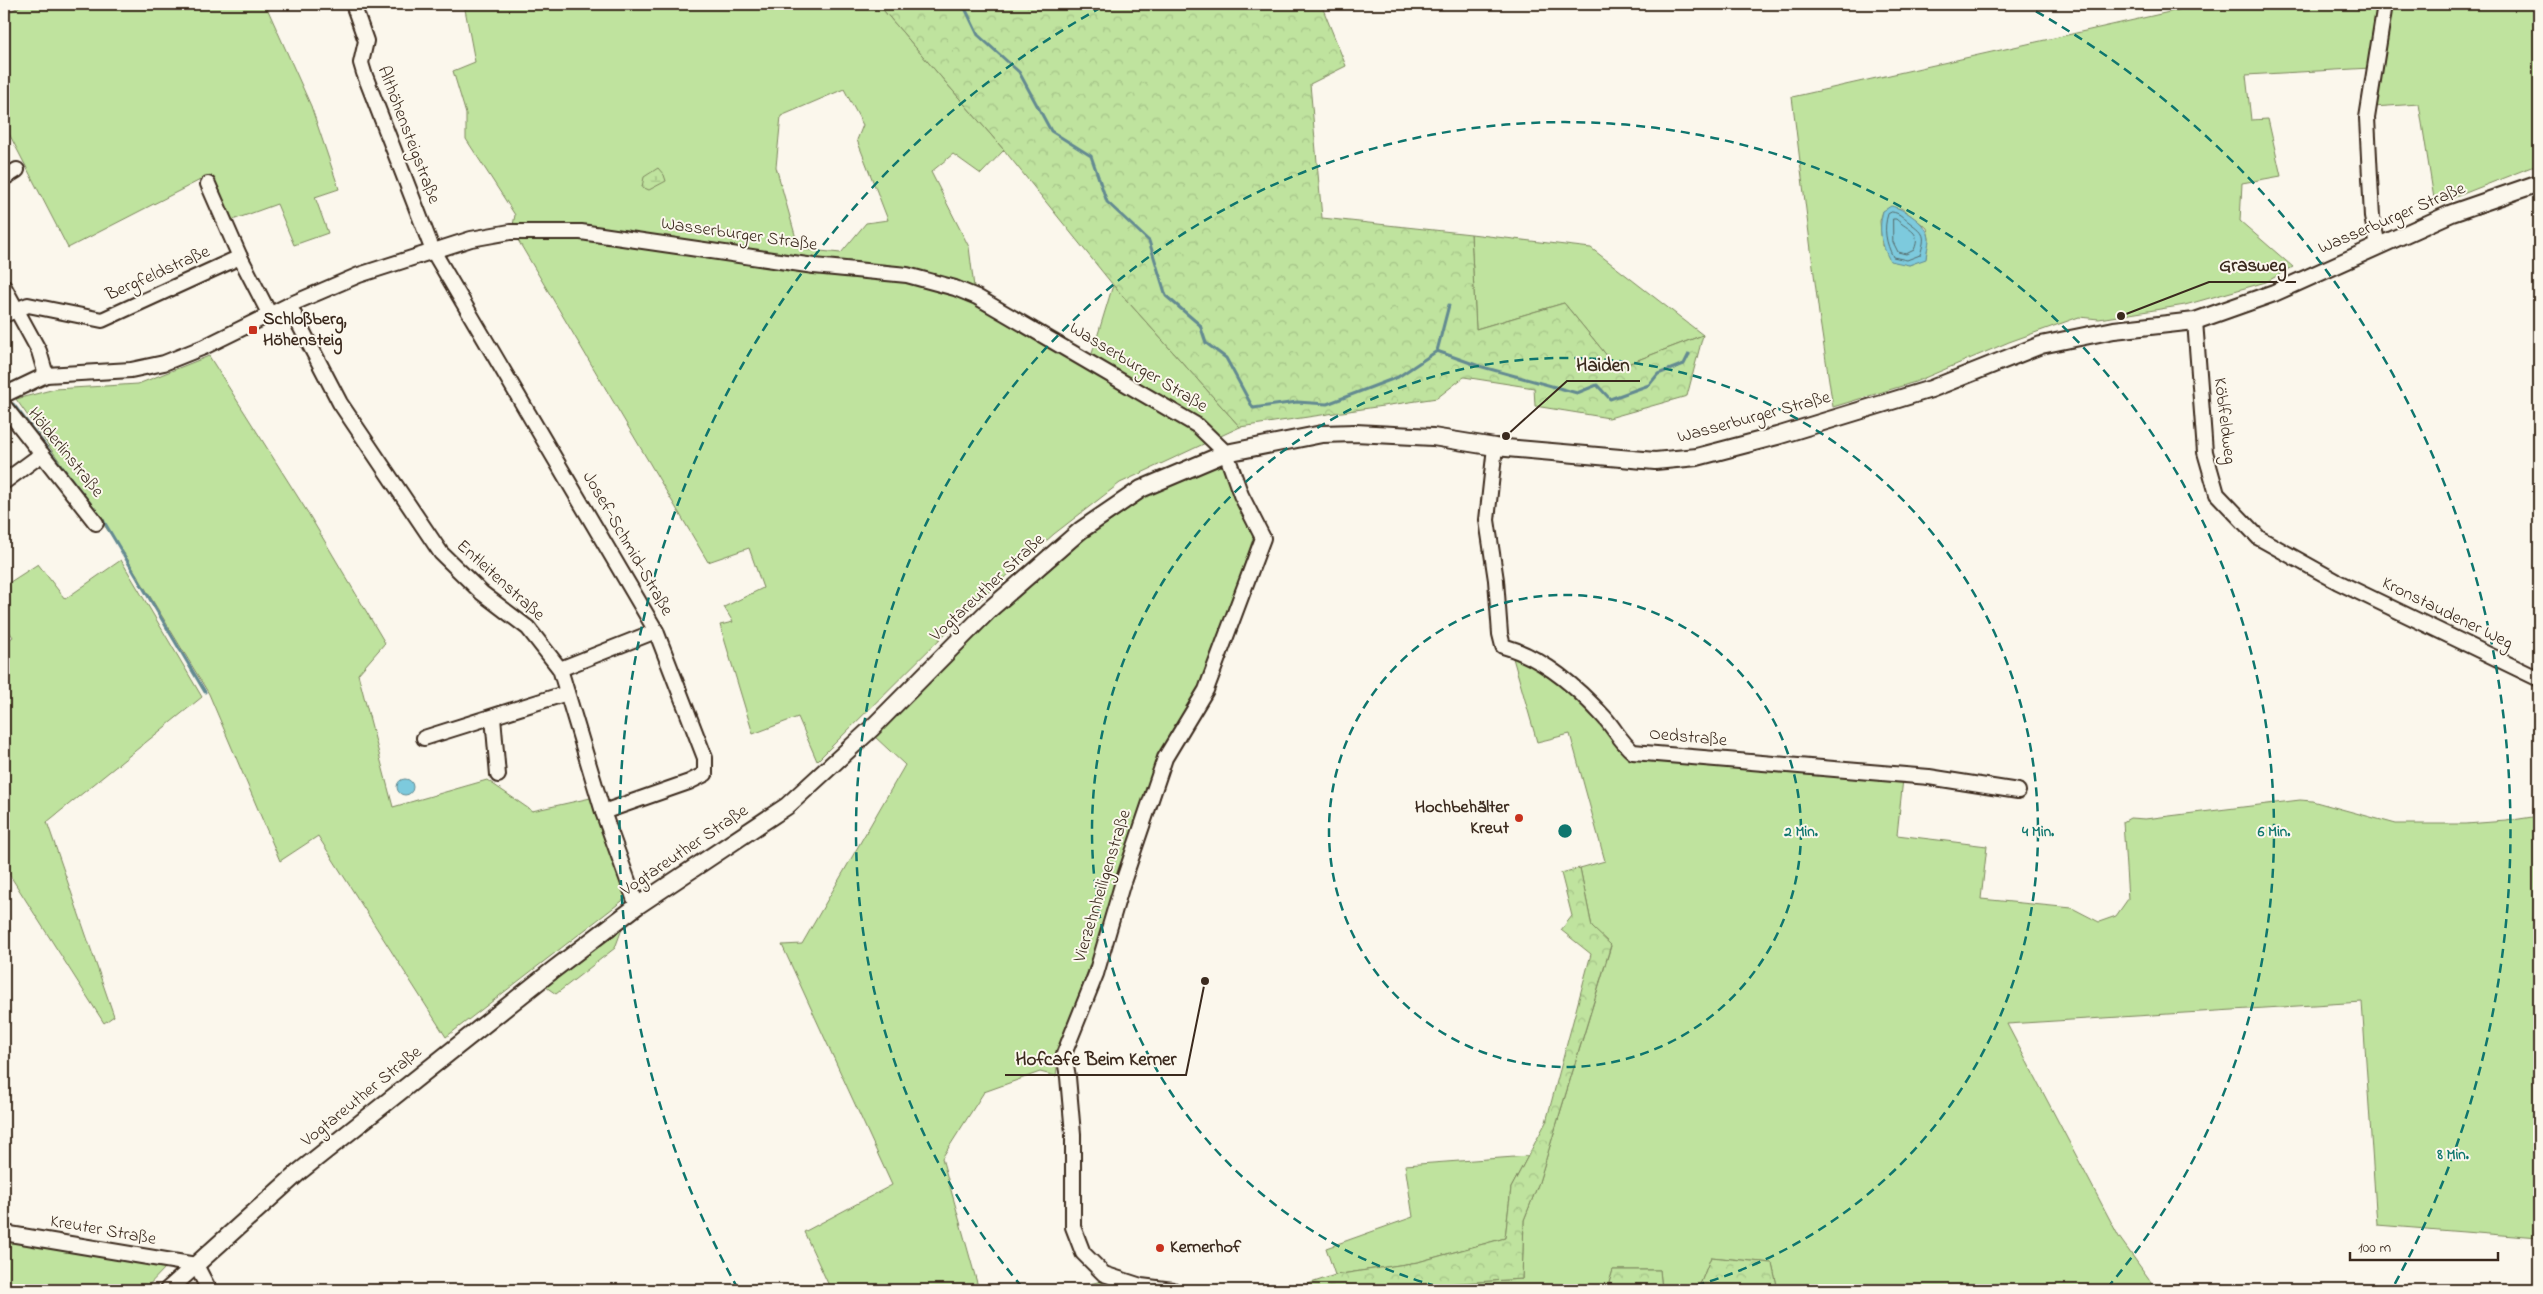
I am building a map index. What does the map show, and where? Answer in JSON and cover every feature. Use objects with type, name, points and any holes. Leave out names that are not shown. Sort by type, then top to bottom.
[{"type":"main road","name":"Wasserburger Straße","points":[[1226,454],[1322,434],[1355,433],[1433,437],[1495,447],[1655,461],[1697,457],[1777,436],[1931,389],[2041,345],[2114,330],[2194,321],[2274,293],[2452,213],[2539,183]]},
{"type":"main road","name":"Vogtareuther Straße","points":[[168,1290],[299,1172],[545,976],[637,906],[779,811],[816,781],[988,610],[1081,530],[1141,489],[1226,454]]},
{"type":"street","name":"Althöhensteigstraße","points":[[353,4],[366,41],[361,63],[364,73],[433,251]]},
{"type":"street","points":[[2378,246],[2372,217],[2367,118],[2385,4]]},
{"type":"street","points":[[4,178],[17,170]]},
{"type":"street","points":[[208,184],[240,257],[270,315]]},
{"type":"street","name":"Wasserburger Straße","points":[[4,394],[46,375],[131,370],[164,363],[204,347],[290,305],[359,275],[471,239],[510,232],[580,232],[814,266],[916,278],[955,288],[977,297],[1198,426],[1226,454]]},
{"type":"street","name":"Josef-Schmid-Straße","points":[[433,251],[656,631],[705,758],[705,774],[689,782],[602,812]]},
{"type":"street","name":"Bergfeldstraße","points":[[10,312],[28,305],[102,320],[240,257]]},
{"type":"street","points":[[4,288],[10,312],[39,351],[46,375]]},
{"type":"street","name":"Entleitenstraße","points":[[290,305],[340,403],[441,553],[482,594],[528,628],[560,669],[602,812],[637,906]]},
{"type":"street","name":"Köblfeldweg","points":[[2194,321],[2205,452],[2217,494],[2259,538],[2338,582]]},
{"type":"street","name":"Hölderlinstraße","points":[[4,406],[96,523]]},
{"type":"street","name":"Oedstraße","points":[[1495,447],[1487,520],[1503,646],[1516,650],[1558,674],[1604,718],[1620,741],[1633,752],[1929,777],[2018,791]]},
{"type":"street","points":[[4,482],[42,454]]},
{"type":"street","name":"Vierzehnheiligenstraße","points":[[1173,1290],[1141,1286],[1104,1274],[1083,1253],[1073,1227],[1073,1134],[1064,1054],[1096,974],[1122,885],[1165,758],[1206,690],[1262,538],[1241,495],[1226,454]]},
{"type":"street","name":"Kronstaudener Weg","points":[[2338,582],[2539,680]]},
{"type":"street","points":[[560,669],[656,631]]},
{"type":"street","points":[[424,738],[567,693]]},
{"type":"street","points":[[493,717],[498,775]]},
{"type":"street","name":"Kreuter Straße","points":[[4,1232],[196,1265]]},
{"type":"street","points":[[196,1265],[209,1290]]},
{"type":"green space","points":[[24,4],[278,4],[267,8],[311,106],[339,189],[315,197],[328,233],[294,245],[277,204],[230,221],[210,175],[68,248],[4,124],[4,15]]},
{"type":"green space","points":[[464,4],[878,4],[1004,150],[981,174],[953,154],[931,172],[969,247],[974,287],[1091,357],[1113,285],[1240,427],[1120,483],[1054,534],[973,606],[817,761],[798,717],[753,734],[720,625],[733,622],[724,607],[763,588],[749,548],[708,562],[512,230],[515,215],[466,139],[466,114],[453,71],[475,62]],"holes":[[[844,89],[863,125],[857,140],[888,220],[866,223],[841,253],[799,249],[776,167],[781,116]]]},
{"type":"green space","points":[[878,4],[1321,4],[1346,66],[1310,84],[1322,218],[1471,234],[1476,329],[1564,303],[1617,368],[1703,335],[1687,396],[1609,418],[1535,406],[1534,388],[1464,377],[1437,398],[1240,427],[1113,285],[1004,150]]},
{"type":"green space","points":[[2205,4],[2377,4],[2371,68],[2246,75],[2251,120],[2268,119],[2281,176],[2242,183],[2240,221],[2293,267],[2266,282],[2185,305],[2099,319],[2079,317],[2009,342],[1915,382],[1833,407],[1819,314],[1792,97]],"holes":[[[1901,208],[1927,228],[1929,239],[1926,258],[1909,265],[1882,246],[1880,221],[1883,211]]]},
{"type":"green space","points":[[2389,4],[2539,4],[2539,164],[2435,205],[2419,104],[2373,107]]},
{"type":"green space","points":[[658,168],[666,181],[649,190],[642,187],[644,177]]},
{"type":"green space","points":[[1471,234],[1591,248],[1703,335],[1617,368],[1564,303],[1476,329]]},
{"type":"green space","points":[[209,356],[308,513],[385,643],[358,674],[393,807],[487,780],[532,811],[595,797],[626,898],[446,1037],[318,836],[280,861],[209,694],[125,555],[16,399],[55,389],[138,384]]},
{"type":"green space","points":[[1222,463],[1254,536],[1202,687],[1111,906],[1059,1051],[1056,1076],[1040,1072],[984,1092],[942,1158],[979,1290],[831,1290],[804,1232],[892,1185],[782,945],[802,944],[905,765],[874,736],[995,617],[1084,540],[1147,496]]},
{"type":"green space","points":[[121,560],[202,697],[47,822],[114,1016],[104,1023],[4,866],[4,644],[13,637],[4,624],[4,586],[38,564],[65,599]]},
{"type":"green space","points":[[1511,651],[1556,678],[1605,722],[1618,745],[1637,760],[1903,779],[1897,835],[1987,846],[1981,899],[2072,908],[2099,922],[2116,916],[2128,899],[2123,822],[2130,818],[2145,819],[2300,800],[2312,801],[2396,824],[2466,824],[2539,816],[2539,1238],[2377,1225],[2362,1002],[2007,1024],[2119,1237],[2157,1290],[1778,1290],[1772,1263],[1711,1257],[1698,1290],[1662,1290],[1660,1270],[1613,1270],[1609,1283],[1627,1290],[1348,1290],[1522,1279],[1524,1220],[1539,1182],[1611,946],[1592,927],[1580,868],[1605,861],[1570,734],[1537,742]]},
{"type":"green space","points":[[1580,868],[1592,927],[1611,945],[1539,1182],[1524,1220],[1522,1279],[1348,1290],[1290,1290],[1335,1275],[1418,1262],[1505,1238],[1511,1188],[1546,1122],[1591,954],[1561,930],[1572,916],[1561,873]]},
{"type":"green space","points":[[622,929],[615,948],[556,994],[546,987]]},
{"type":"green space","points":[[1528,1156],[1511,1188],[1505,1238],[1418,1262],[1335,1275],[1326,1248],[1413,1217],[1405,1165]]},
{"type":"green space","points":[[4,1238],[167,1266],[144,1290],[4,1290]]},
{"type":"green space","points":[[1711,1257],[1772,1263],[1778,1290],[1698,1290]]},
{"type":"green space","points":[[1613,1270],[1660,1270],[1662,1290],[1627,1290],[1609,1283]]},
{"type":"green space","points":[[1106,1280],[1161,1290],[1064,1290]]},
{"type":"water","points":[[1891,206],[1915,218],[1925,228],[1929,239],[1926,259],[1909,265],[1890,261],[1884,249],[1881,224],[1883,211]]},
{"type":"water","points":[[405,779],[413,787],[405,795],[397,787]]},
{"type":"waterway","points":[[963,4],[978,35],[1019,72],[1051,131],[1091,156],[1107,202],[1149,241],[1166,296],[1200,325],[1206,343],[1226,358],[1253,408],[1297,402],[1327,404],[1398,377],[1437,351],[1479,366],[1577,393],[1597,385],[1610,399],[1649,385],[1658,374],[1684,364],[1689,354]]},
{"type":"waterway","points":[[1437,351],[1449,305]]},
{"type":"waterway","points":[[13,404],[103,520],[205,692]]},
{"type":"place","name":"Grasweg","points":[[2121,316]]},
{"type":"place","name":"Schloßberg, Höhensteig","points":[[253,330]]},
{"type":"place","name":"Haiden","points":[[1506,436]]},
{"type":"place","name":"Hochbehälter Kreut","points":[[1519,818]]},
{"type":"place","name":"Hofcafe Beim Kerner","points":[[1205,981]]},
{"type":"place","name":"Kernerhof","points":[[1160,1248]]}]
